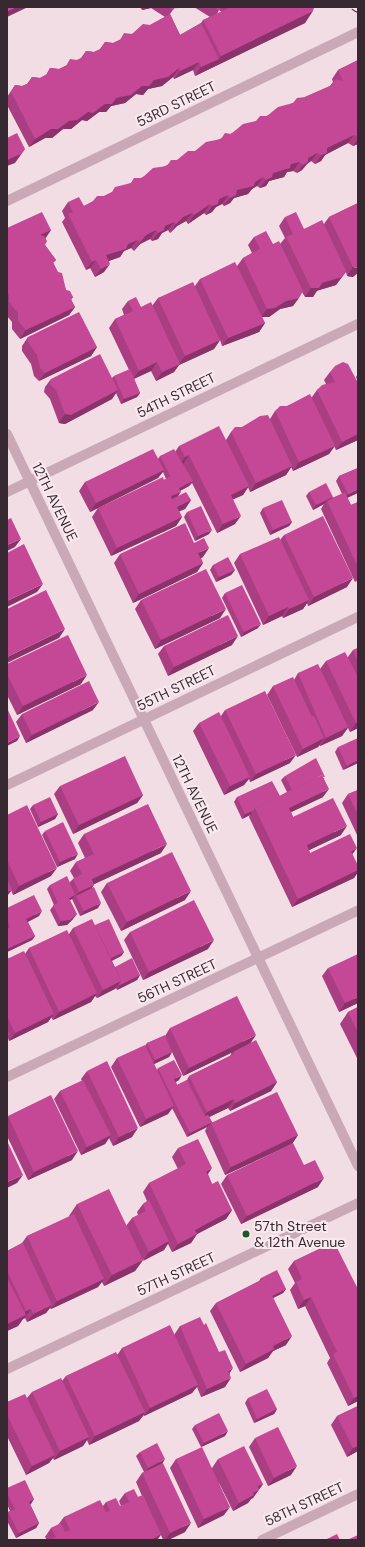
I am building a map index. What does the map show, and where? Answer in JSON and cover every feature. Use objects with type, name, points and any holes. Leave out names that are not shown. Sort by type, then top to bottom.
[{"type":"street","name":"53RD STREET","points":[[7,200],[358,32]]},
{"type":"street","name":"54TH STREET","points":[[7,492],[358,324]]},
{"type":"street","name":"12TH AVENUE","points":[[7,434],[358,1166]]},
{"type":"street","name":"55TH STREET","points":[[7,785],[358,617]]},
{"type":"street","name":"56TH STREET","points":[[7,1077],[358,910]]},
{"type":"street","name":"57TH STREET","points":[[7,1370],[358,1203]]},
{"type":"street","name":"58TH STREET","points":[[262,1540],[358,1494]]},
{"type":"building","points":[[7,7],[16,7],[7,11]]},
{"type":"building","points":[[168,7],[175,7],[173,10]]},
{"type":"building","points":[[214,7],[221,7],[219,10]]},
{"type":"building","points":[[231,7],[314,7],[313,11],[221,56],[203,20]]},
{"type":"building","points":[[170,14],[180,35],[201,23],[219,59],[201,67],[199,62],[180,71],[179,68],[168,77],[154,80],[149,86],[142,86],[131,95],[116,98],[112,104],[105,104],[93,113],[88,112],[77,120],[69,121],[58,129],[51,129],[35,139],[11,92],[15,85],[22,86],[29,83],[32,77],[40,78],[47,74],[50,68],[59,69],[66,66],[70,59],[77,60],[82,58],[86,51],[94,52],[101,49],[105,42],[113,43],[120,40],[124,33],[132,34],[143,24],[150,25]]},
{"type":"building","points":[[358,60],[358,137],[354,135],[327,148],[327,153],[321,155],[317,153],[308,158],[308,162],[303,165],[299,162],[291,164],[290,168],[273,173],[272,177],[266,180],[263,177],[255,182],[254,186],[237,190],[236,195],[230,198],[228,195],[219,199],[218,204],[212,206],[210,204],[194,215],[192,213],[183,217],[176,224],[174,222],[165,226],[164,230],[158,233],[156,230],[146,235],[140,242],[137,240],[128,244],[126,249],[106,255],[110,264],[101,269],[96,260],[92,262],[68,214],[73,212],[68,202],[79,197],[84,206],[93,201],[97,196],[104,196],[112,192],[115,187],[131,183],[134,178],[142,178],[153,168],[167,166],[171,160],[177,160],[188,151],[195,151],[206,142],[221,139],[225,133],[231,134],[243,124],[256,121],[260,116],[267,116],[278,107],[293,103],[297,98],[305,97],[330,86],[336,79],[343,81],[338,70]]},
{"type":"building","points":[[17,133],[25,149],[21,154],[7,160],[7,138]]},
{"type":"building","points":[[358,203],[358,268],[353,267],[329,217]]},
{"type":"building","points":[[42,212],[51,230],[40,235],[44,236],[47,241],[45,245],[56,260],[53,262],[58,272],[62,273],[66,290],[70,291],[73,297],[71,299],[75,307],[26,330],[18,321],[18,313],[9,302],[7,291],[7,228]]},
{"type":"building","points":[[296,212],[304,229],[322,220],[346,271],[342,277],[322,283],[319,288],[311,288],[286,237],[293,234],[285,217]]},
{"type":"building","points":[[266,231],[273,244],[279,241],[303,291],[299,298],[286,301],[275,308],[267,309],[243,258],[260,249],[254,237]]},
{"type":"building","points":[[235,262],[265,323],[228,338],[200,279]]},
{"type":"building","points":[[193,282],[220,340],[185,356],[158,298]]},
{"type":"building","points":[[136,297],[141,307],[151,302],[180,364],[162,372],[157,362],[139,371],[115,319],[133,311],[128,301]]},
{"type":"building","points":[[79,312],[97,347],[45,373],[40,368],[37,355],[28,342],[28,337]]},
{"type":"building","points":[[100,354],[118,390],[71,415],[65,414],[56,390],[50,384],[51,379]]},
{"type":"building","points":[[343,362],[348,364],[358,383],[358,434],[342,442],[317,390],[322,385],[335,382],[330,372],[335,366]]},
{"type":"building","points":[[130,369],[140,393],[124,399],[114,376]]},
{"type":"building","points":[[310,394],[335,446],[299,462],[275,411],[280,406],[287,406]]},
{"type":"building","points":[[268,415],[292,466],[256,483],[231,432],[235,427],[242,427],[260,416]]},
{"type":"building","points":[[219,426],[249,486],[231,495],[241,516],[223,524],[189,455],[185,457],[179,446]]},
{"type":"building","points":[[153,449],[164,470],[96,503],[85,482]]},
{"type":"building","points":[[174,449],[193,481],[179,488],[173,475],[171,477],[160,456]]},
{"type":"building","points":[[358,468],[358,489],[348,494],[339,476]]},
{"type":"building","points":[[173,475],[181,492],[171,496],[172,499],[186,492],[191,500],[177,507],[182,517],[117,548],[98,508],[163,477],[164,480]]},
{"type":"building","points":[[326,483],[333,497],[316,505],[309,492]]},
{"type":"building","points":[[345,492],[351,505],[358,502],[358,567],[327,501]]},
{"type":"building","points":[[282,500],[292,522],[273,530],[263,508]]},
{"type":"building","points":[[201,506],[212,530],[198,536],[187,512]]},
{"type":"building","points":[[323,516],[353,578],[314,597],[284,535]]},
{"type":"building","points":[[11,518],[21,539],[7,545],[7,520]]},
{"type":"building","points":[[185,523],[194,543],[204,538],[209,548],[198,553],[203,563],[139,594],[120,554]]},
{"type":"building","points":[[279,537],[309,600],[289,609],[288,607],[269,616],[240,554]]},
{"type":"building","points":[[24,544],[43,584],[7,601],[7,553]]},
{"type":"building","points":[[228,557],[235,570],[219,577],[213,565]]},
{"type":"building","points":[[206,569],[226,609],[161,640],[141,600]]},
{"type":"building","points":[[242,585],[261,624],[244,632],[225,593]]},
{"type":"building","points":[[46,590],[65,629],[7,657],[7,609]]},
{"type":"building","points":[[228,615],[238,636],[174,667],[164,646]]},
{"type":"building","points":[[68,635],[87,675],[23,706],[7,674],[7,664]]},
{"type":"building","points":[[358,648],[358,662],[353,650]]},
{"type":"building","points":[[345,652],[358,677],[358,722],[356,723],[326,661]]},
{"type":"building","points":[[318,664],[348,727],[326,738],[298,673]]},
{"type":"building","points":[[293,677],[324,738],[303,749],[273,686]]},
{"type":"building","points":[[89,681],[99,702],[32,735],[22,714]]},
{"type":"building","points":[[265,691],[296,755],[256,774],[225,710]]},
{"type":"building","points":[[7,708],[20,736],[7,743]]},
{"type":"building","points":[[219,712],[250,777],[230,786],[199,723]]},
{"type":"building","points":[[358,738],[358,760],[347,766],[338,747]]},
{"type":"building","points":[[125,756],[143,795],[79,825],[60,786]]},
{"type":"building","points":[[316,758],[325,777],[322,775],[292,790],[285,776]]},
{"type":"building","points":[[322,775],[329,789],[289,808],[293,817],[333,798],[347,826],[307,845],[310,853],[350,834],[357,848],[351,851],[358,866],[358,870],[298,899],[255,808]]},
{"type":"building","points":[[272,781],[280,796],[245,814],[237,797]]},
{"type":"building","points":[[358,790],[358,815],[348,794]]},
{"type":"building","points":[[50,797],[58,814],[41,822],[33,805]]},
{"type":"building","points":[[148,804],[167,844],[92,879],[94,885],[79,892],[73,879],[82,874],[76,862],[94,854],[84,834]]},
{"type":"building","points":[[27,805],[57,868],[19,886],[7,860],[7,815]]},
{"type":"building","points":[[63,822],[78,854],[60,862],[45,831]]},
{"type":"building","points":[[172,852],[191,891],[127,922],[107,883]]},
{"type":"building","points":[[67,876],[75,895],[69,898],[77,914],[70,920],[61,921],[53,905],[58,903],[50,885]]},
{"type":"building","points":[[7,880],[12,890],[7,892]]},
{"type":"building","points":[[94,887],[101,903],[84,911],[76,896]]},
{"type":"building","points":[[34,895],[42,911],[26,919],[35,936],[7,949],[7,929],[10,927],[7,920],[7,908]]},
{"type":"building","points":[[194,900],[214,940],[149,972],[130,932]]},
{"type":"building","points":[[92,919],[121,981],[103,990],[73,928]]},
{"type":"building","points":[[109,919],[124,952],[111,958],[95,925]]},
{"type":"building","points":[[67,930],[97,993],[59,1012],[29,948]]},
{"type":"building","points":[[24,951],[54,1014],[15,1033],[7,1016],[7,959]]},
{"type":"building","points":[[358,954],[358,997],[345,1003],[328,968]]},
{"type":"building","points":[[132,958],[140,975],[120,985],[119,984],[121,981],[115,967]]},
{"type":"building","points":[[237,996],[256,1035],[189,1068],[170,1028]]},
{"type":"building","points":[[358,1007],[358,1032],[348,1012]]},
{"type":"building","points":[[7,1029],[10,1035],[7,1036]]},
{"type":"building","points":[[165,1035],[172,1052],[155,1060],[147,1043]]},
{"type":"building","points":[[256,1040],[277,1082],[235,1103],[234,1099],[207,1112],[189,1076],[234,1054],[233,1052]]},
{"type":"building","points":[[145,1045],[174,1106],[146,1119],[117,1058]]},
{"type":"building","points":[[174,1060],[182,1075],[174,1079],[177,1085],[187,1080],[205,1116],[208,1115],[212,1122],[190,1133],[158,1068]]},
{"type":"building","points":[[107,1061],[138,1128],[119,1137],[87,1071]]},
{"type":"building","points":[[83,1080],[111,1135],[87,1147],[60,1091]]},
{"type":"building","points":[[277,1092],[298,1135],[231,1167],[211,1123]]},
{"type":"building","points":[[51,1095],[78,1151],[34,1172],[8,1116]]},
{"type":"building","points":[[198,1139],[212,1168],[206,1171],[212,1184],[218,1181],[232,1210],[195,1230],[197,1234],[178,1244],[149,1183],[186,1164],[178,1148]]},
{"type":"building","points":[[7,1141],[23,1175],[7,1182]]},
{"type":"building","points":[[293,1143],[304,1165],[315,1160],[324,1178],[247,1216],[227,1175]]},
{"type":"building","points":[[109,1189],[143,1260],[112,1275],[77,1204]]},
{"type":"building","points":[[149,1200],[169,1241],[149,1252],[132,1218],[146,1211],[143,1204]]},
{"type":"building","points":[[74,1214],[104,1279],[57,1301],[27,1236]]},
{"type":"building","points":[[334,1242],[358,1289],[358,1396],[354,1398],[333,1354],[337,1352],[311,1297],[304,1300],[296,1282],[302,1279],[294,1261]]},
{"type":"building","points":[[23,1243],[52,1305],[33,1314],[31,1309],[26,1311],[7,1271],[7,1251]]},
{"type":"building","points":[[277,1270],[286,1289],[272,1296],[264,1279],[262,1280],[261,1278]]},
{"type":"building","points":[[7,1278],[26,1315],[7,1324]]},
{"type":"building","points":[[264,1279],[292,1336],[273,1346],[274,1349],[246,1364],[216,1303]]},
{"type":"building","points":[[200,1317],[204,1325],[206,1323],[219,1352],[225,1350],[233,1368],[228,1371],[231,1378],[207,1389],[180,1326]]},
{"type":"building","points":[[170,1325],[198,1385],[150,1408],[122,1348]]},
{"type":"building","points":[[116,1352],[145,1412],[95,1436],[66,1376]]},
{"type":"building","points":[[61,1378],[89,1437],[60,1451],[32,1392]]},
{"type":"building","points":[[267,1389],[277,1409],[257,1419],[248,1398]]},
{"type":"building","points":[[25,1394],[55,1455],[32,1466],[7,1415],[7,1402]]},
{"type":"building","points":[[358,1406],[358,1446],[353,1448],[337,1416]]},
{"type":"building","points":[[219,1413],[228,1431],[204,1443],[195,1425]]},
{"type":"building","points":[[278,1427],[297,1466],[274,1478],[255,1438]]},
{"type":"building","points":[[157,1443],[165,1459],[148,1468],[140,1452]]},
{"type":"building","points":[[244,1446],[263,1484],[258,1486],[259,1490],[253,1493],[254,1495],[239,1503],[218,1459]]},
{"type":"building","points":[[202,1447],[230,1507],[204,1519],[176,1459]]},
{"type":"building","points":[[163,1463],[191,1523],[170,1533],[142,1473]]},
{"type":"building","points":[[25,1480],[34,1499],[29,1502],[39,1523],[19,1533],[8,1512],[15,1509],[7,1493],[7,1488]]},
{"type":"building","points":[[134,1489],[138,1497],[143,1495],[161,1534],[151,1540],[52,1540],[56,1537],[51,1528],[61,1523],[65,1532],[70,1530],[64,1517],[100,1500],[106,1512],[110,1511],[106,1502],[116,1498],[120,1506],[129,1502],[125,1493]]},
{"type":"building","points":[[337,1534],[340,1540],[325,1540]]},
{"type":"building","points":[[358,1535],[358,1540],[347,1540]]},
{"type":"railway","points":[[353,7],[358,10]]},
{"type":"place","name":"57th Street & 12th Avenue","points":[[246,1234]]}]
